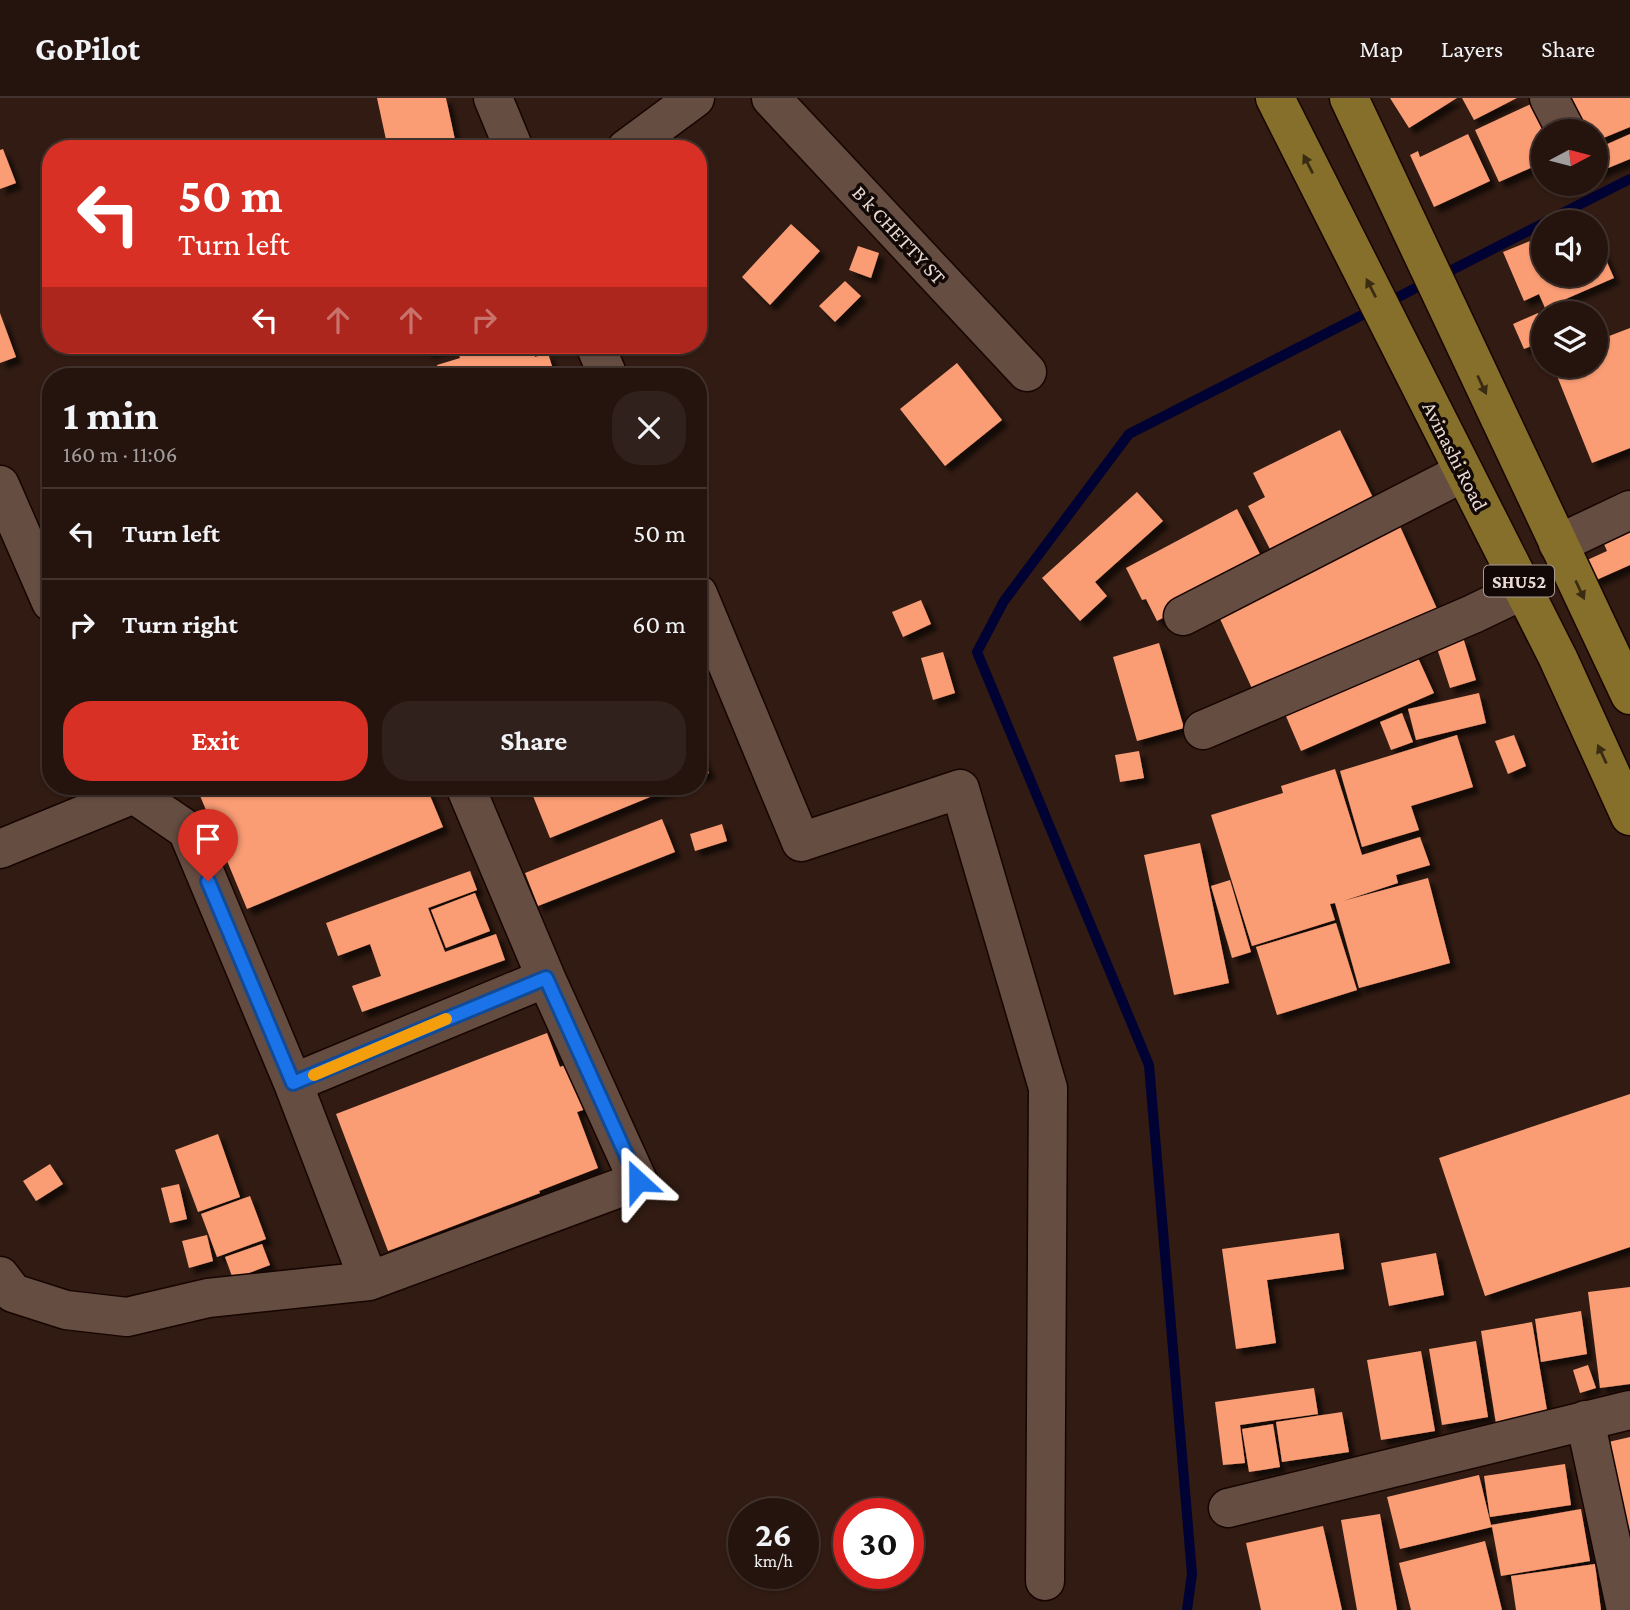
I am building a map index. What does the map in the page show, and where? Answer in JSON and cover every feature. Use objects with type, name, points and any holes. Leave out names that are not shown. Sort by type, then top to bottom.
[{"type":"main road","name":"Avinashi Road","points":[[1275,98],[1558,658],[1630,816]]},
{"type":"main road","name":"SHU52","points":[[1349,98],[1630,695]]},
{"type":"street","points":[[493,98],[510,140]]},
{"type":"street","points":[[638,140],[695,98]]},
{"type":"street","name":"B k CHETTY ST","points":[[771,98],[1027,372]]},
{"type":"street","points":[[1549,98],[1560,119]]},
{"type":"street","points":[[1183,616],[1462,472]]},
{"type":"street","points":[[0,485],[42,581]]},
{"type":"street","points":[[1558,544],[1630,510]]},
{"type":"street","points":[[1203,730],[1524,590]]},
{"type":"street","points":[[707,616],[801,842],[960,789],[1048,1088],[1045,1581]]},
{"type":"street","points":[[0,849],[121,795]]},
{"type":"street","points":[[139,795],[187,830],[293,1083],[369,1281]]},
{"type":"street","points":[[0,1276],[13,1293],[66,1310],[127,1317],[208,1298],[369,1281],[638,1181],[546,978],[469,795]]},
{"type":"street","points":[[293,1083],[546,978]]},
{"type":"street","points":[[1228,1508],[1630,1410]]},
{"type":"street","points":[[1586,1420],[1626,1610]]},
{"type":"building","points":[[377,98],[446,98],[455,140],[386,140]]},
{"type":"building","points":[[1390,98],[1457,98],[1409,128]]},
{"type":"building","points":[[1462,98],[1517,98],[1474,120]]},
{"type":"building","points":[[1559,98],[1630,98],[1630,127],[1608,136],[1608,119],[1568,119]]},
{"type":"building","points":[[1533,103],[1540,119],[1531,119],[1531,168],[1499,182],[1475,130]]},
{"type":"building","points":[[1468,134],[1490,181],[1434,207],[1410,155],[1418,151],[1420,157]]},
{"type":"building","points":[[1630,134],[1630,159],[1608,168],[1608,144]]},
{"type":"building","points":[[3,149],[16,183],[0,189],[0,150]]},
{"type":"building","points":[[791,224],[820,251],[770,305],[742,277]]},
{"type":"building","points":[[1530,241],[1531,287],[1593,287],[1561,301],[1542,301],[1539,294],[1524,301],[1503,252]]},
{"type":"building","points":[[858,246],[879,253],[871,278],[849,270]]},
{"type":"building","points":[[1608,264],[1614,278],[1608,281]]},
{"type":"building","points":[[845,281],[861,296],[835,322],[819,306]]},
{"type":"building","points":[[0,313],[16,357],[0,363]]},
{"type":"building","points":[[1531,316],[1531,346],[1524,349],[1513,324]]},
{"type":"building","points":[[1630,328],[1630,448],[1592,463],[1558,378],[1608,378],[1608,336]]},
{"type":"building","points":[[459,354],[534,354],[535,357],[548,354],[553,368],[438,368],[437,365],[460,358]]},
{"type":"building","points":[[957,363],[1002,420],[945,466],[900,409]]},
{"type":"building","points":[[1340,430],[1377,506],[1274,557],[1248,506],[1265,497],[1253,473]]},
{"type":"building","points":[[1137,492],[1163,521],[1095,582],[1107,596],[1080,621],[1042,578]]},
{"type":"building","points":[[1237,509],[1265,564],[1157,621],[1146,599],[1142,600],[1126,568]]},
{"type":"building","points":[[1630,516],[1630,565],[1594,581],[1585,561],[1607,551],[1598,530]]},
{"type":"building","points":[[1399,524],[1438,611],[1255,695],[1215,608]]},
{"type":"building","points":[[921,600],[931,624],[903,637],[892,612]]},
{"type":"building","points":[[1463,637],[1476,680],[1450,688],[1436,645]]},
{"type":"building","points":[[1159,643],[1184,728],[1137,741],[1113,657]]},
{"type":"building","points":[[1414,649],[1434,693],[1301,751],[1282,707]]},
{"type":"building","points":[[943,652],[955,693],[933,700],[921,658]]},
{"type":"building","points":[[1479,693],[1486,723],[1416,740],[1408,709]]},
{"type":"building","points":[[1402,713],[1413,742],[1391,750],[1380,722]]},
{"type":"building","points":[[1457,735],[1473,787],[1411,806],[1419,830],[1362,847],[1340,771]]},
{"type":"building","points":[[1514,735],[1526,766],[1508,774],[1495,741]]},
{"type":"building","points":[[1139,751],[1144,778],[1120,782],[1115,755]]},
{"type":"building","points":[[1335,769],[1362,855],[1420,837],[1430,865],[1396,875],[1398,883],[1343,901],[1428,878],[1450,963],[1359,988],[1335,903],[1330,904],[1335,920],[1252,946],[1211,815],[1283,793],[1281,786]]},
{"type":"building","points":[[200,795],[430,795],[443,827],[247,909]]},
{"type":"building","points":[[533,795],[655,795],[550,838]]},
{"type":"building","points":[[662,819],[675,852],[538,906],[525,873]]},
{"type":"building","points":[[722,824],[727,841],[695,851],[690,834]]},
{"type":"building","points":[[1200,843],[1229,983],[1174,995],[1144,855]]},
{"type":"building","points":[[470,871],[477,890],[428,908],[445,952],[496,934],[505,960],[362,1012],[352,986],[381,976],[370,944],[338,956],[326,923]]},
{"type":"building","points":[[1230,880],[1251,952],[1232,958],[1211,886]]},
{"type":"building","points":[[475,893],[490,931],[446,948],[431,910]]},
{"type":"building","points":[[1336,923],[1357,990],[1277,1015],[1256,947]]},
{"type":"building","points":[[547,1033],[560,1067],[575,1061],[592,1107],[577,1112],[598,1168],[388,1251],[336,1114]]},
{"type":"building","points":[[1630,1094],[1630,1247],[1485,1296],[1439,1158]]},
{"type":"building","points":[[218,1134],[240,1197],[198,1212],[175,1150]]},
{"type":"building","points":[[50,1164],[63,1184],[36,1201],[23,1181]]},
{"type":"building","points":[[179,1184],[187,1219],[170,1223],[161,1188]]},
{"type":"building","points":[[250,1196],[266,1239],[217,1257],[201,1214]]},
{"type":"building","points":[[1339,1233],[1344,1269],[1267,1280],[1276,1343],[1236,1349],[1222,1249]]},
{"type":"building","points":[[207,1235],[213,1261],[189,1268],[182,1241]]},
{"type":"building","points":[[262,1244],[270,1265],[233,1279],[225,1257]]},
{"type":"building","points":[[1436,1253],[1444,1295],[1389,1306],[1381,1263]]},
{"type":"building","points":[[1630,1287],[1630,1384],[1600,1388],[1588,1292]]},
{"type":"building","points":[[1581,1311],[1587,1354],[1541,1362],[1535,1319]]},
{"type":"building","points":[[1532,1322],[1549,1422],[1497,1430],[1481,1331]]},
{"type":"building","points":[[1476,1341],[1488,1417],[1442,1425],[1429,1349]]},
{"type":"building","points":[[1421,1351],[1435,1431],[1381,1440],[1367,1360]]},
{"type":"building","points":[[1588,1365],[1596,1388],[1580,1393],[1573,1370]]},
{"type":"building","points":[[1314,1388],[1318,1414],[1240,1425],[1245,1463],[1223,1465],[1215,1402]]},
{"type":"building","points":[[1342,1412],[1349,1452],[1282,1462],[1276,1422]]},
{"type":"building","points":[[1273,1424],[1280,1467],[1249,1472],[1242,1429]]},
{"type":"building","points":[[1630,1437],[1630,1536],[1626,1537],[1604,1443]]},
{"type":"building","points":[[1565,1464],[1571,1505],[1490,1517],[1484,1476]]},
{"type":"building","points":[[1479,1475],[1491,1525],[1581,1509],[1590,1561],[1501,1576],[1492,1527],[1400,1549],[1387,1497]]},
{"type":"building","points":[[1380,1514],[1397,1610],[1357,1610],[1341,1520]]},
{"type":"building","points":[[1323,1526],[1342,1610],[1261,1610],[1246,1543]]},
{"type":"building","points":[[1485,1541],[1502,1610],[1411,1610],[1399,1563]]},
{"type":"building","points":[[1595,1564],[1601,1610],[1516,1610],[1511,1576]]},
{"type":"waterway","points":[[1569,210],[1630,179]]},
{"type":"waterway","points":[[1440,276],[1531,230]]},
{"type":"waterway","points":[[1387,303],[1427,282]]},
{"type":"waterway","points":[[1187,1610],[1192,1574],[1149,1065],[977,652],[1004,601],[1129,434],[1374,309]]},
{"type":"slow traffic","points":[[314,1075],[446,1019]]},
{"type":"route","points":[[208,881],[293,1083],[546,978],[638,1181]]}]
